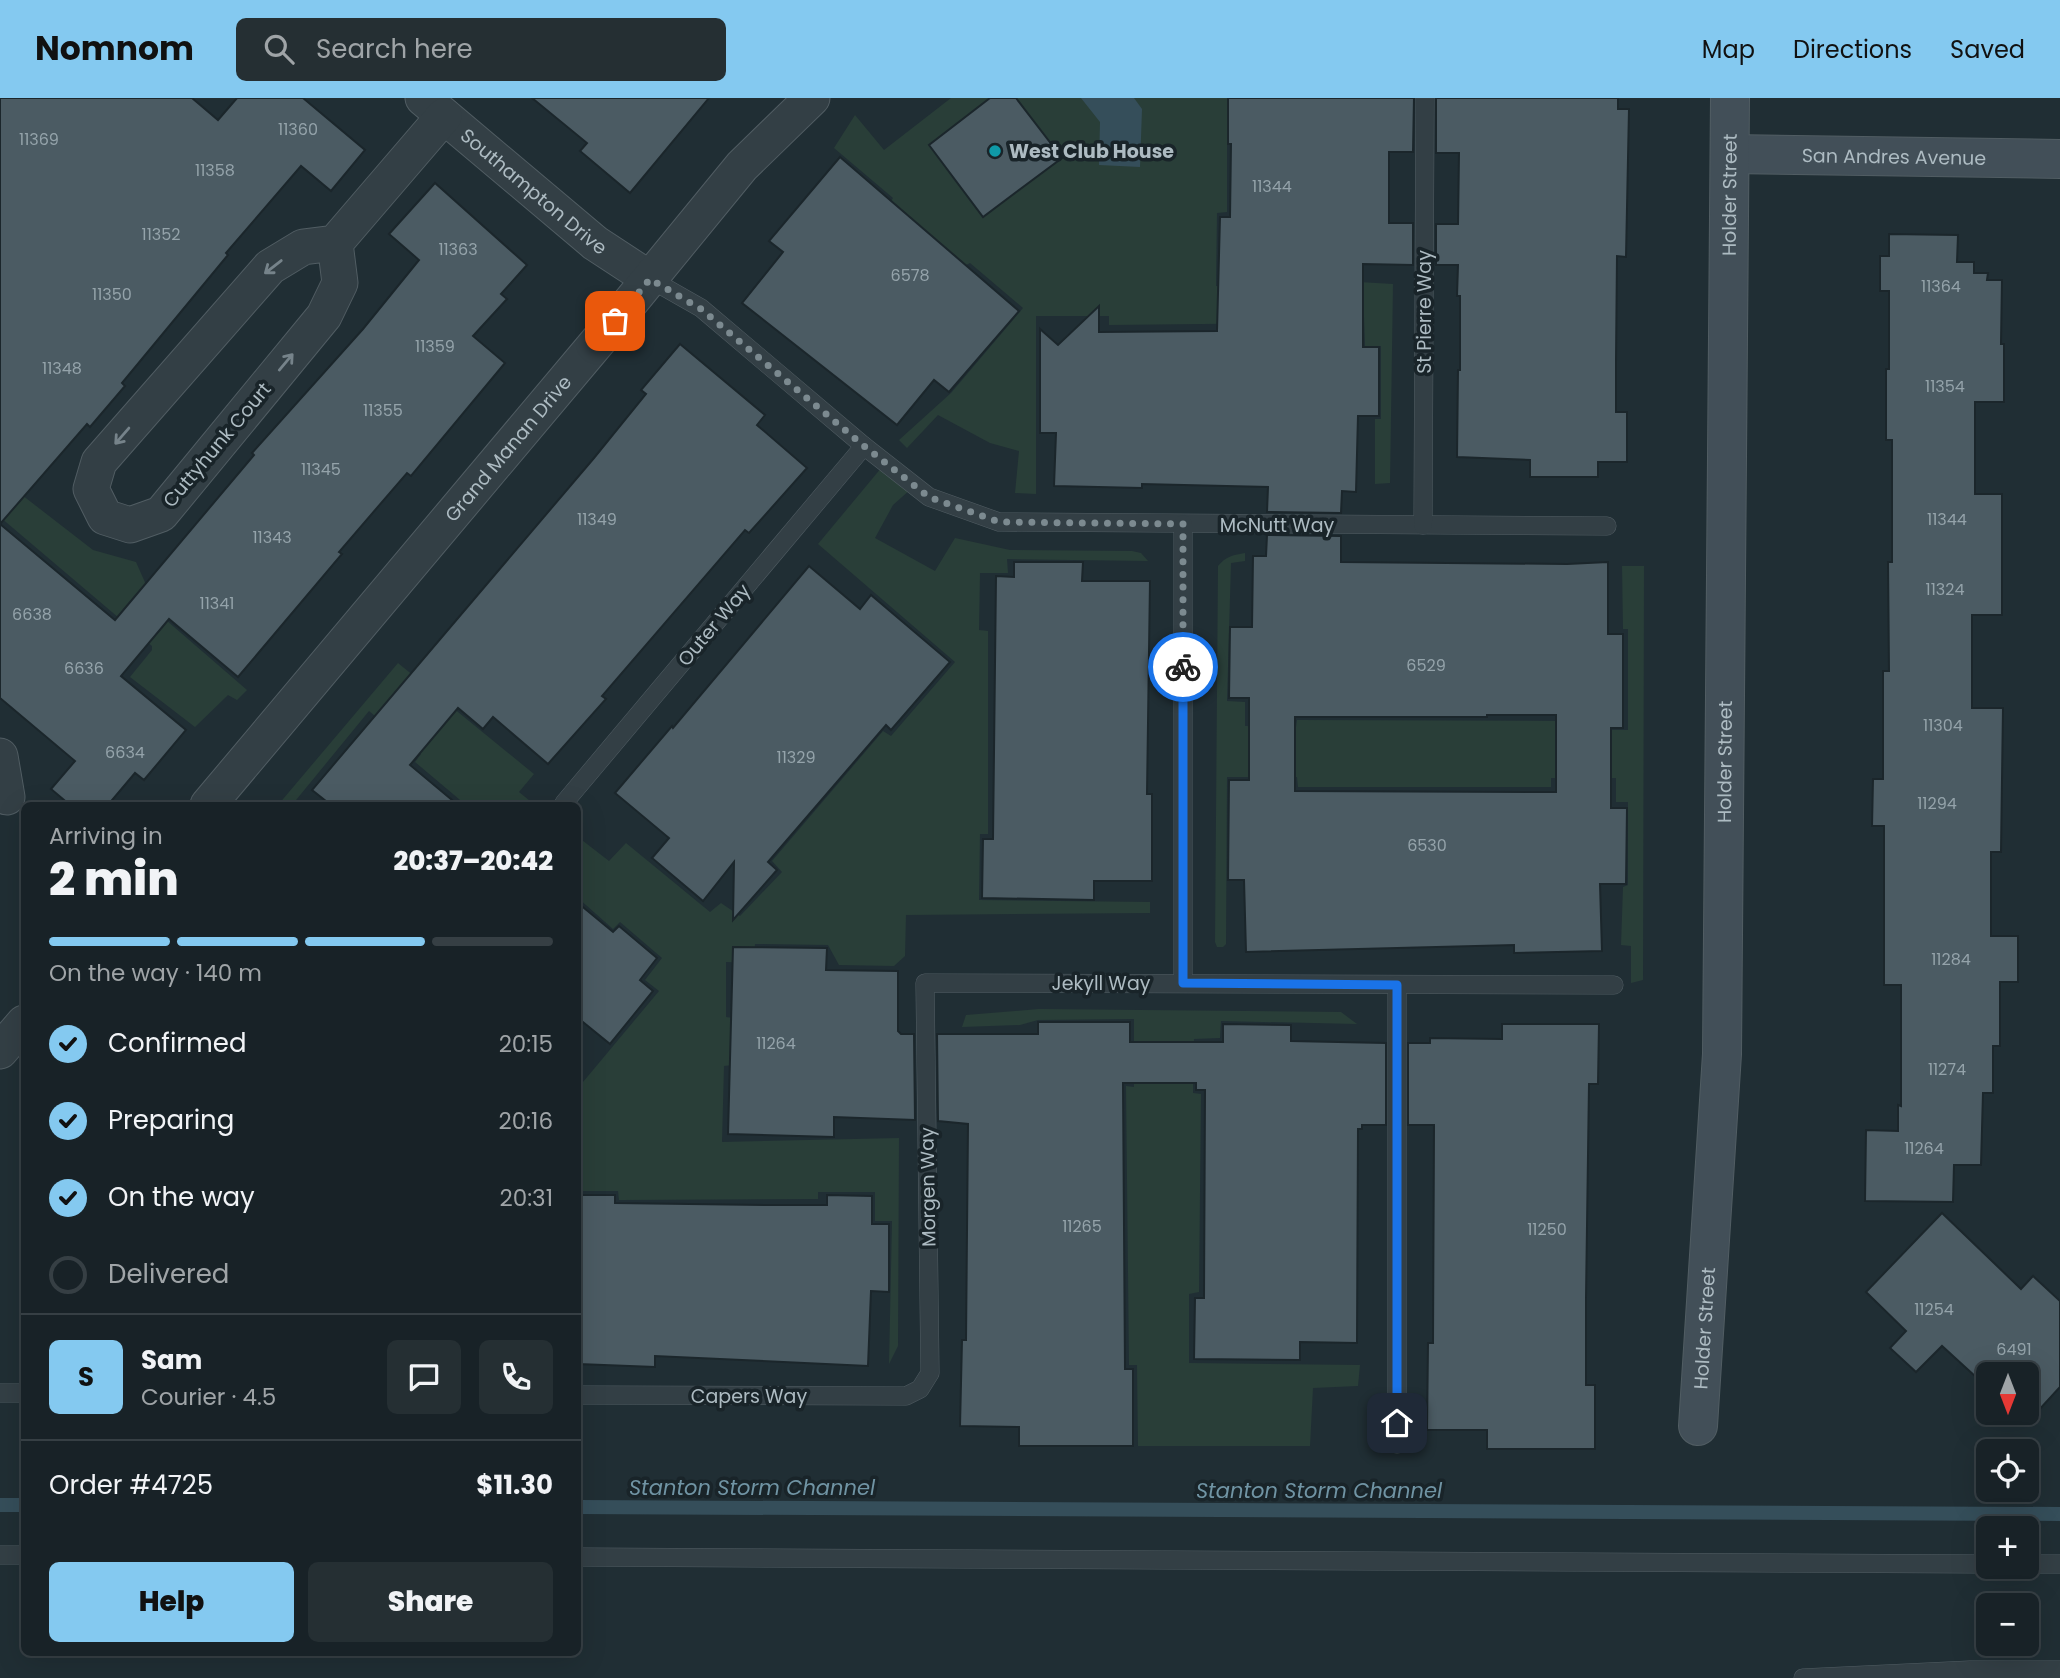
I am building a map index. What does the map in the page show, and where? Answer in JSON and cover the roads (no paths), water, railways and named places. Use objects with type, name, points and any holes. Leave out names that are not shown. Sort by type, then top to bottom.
[{"type":"street","name":"Grand Manan Drive","points":[[211,802],[742,166],[812,98]]},
{"type":"street","name":"Holder Street","points":[[1698,1426],[1722,1054],[1730,98]]},
{"type":"street","name":"Southampton Drive","points":[[434,107],[595,243],[650,279]]},
{"type":"street","points":[[335,243],[434,107]]},
{"type":"street","name":"San Andres Avenue","points":[[1730,154],[2060,159]]},
{"type":"street","name":"Cuttyhunk Court","points":[[335,243],[340,283],[324,316],[161,514],[130,525],[105,517],[91,489],[99,462],[270,267],[303,247],[335,243]]},
{"type":"street","points":[[0,756],[11,802]]},
{"type":"street","points":[[0,1051],[21,1026]]},
{"type":"lane","name":"St Pierre Way","points":[[1423,525],[1425,98]]},
{"type":"lane","name":"McNutt Way","points":[[650,279],[701,309],[929,497],[999,522],[1607,526]]},
{"type":"lane","name":"Outer Way","points":[[565,802],[864,446]]},
{"type":"lane","points":[[1183,524],[1183,983]]},
{"type":"lane","name":"Jekyll Way","points":[[925,983],[1614,985]]},
{"type":"lane","name":"Morgen Way","points":[[920,1389],[930,1373],[925,983]]},
{"type":"lane","points":[[1397,985],[1397,1444]]},
{"type":"lane","name":"Capers Way","points":[[581,1395],[906,1396],[920,1389]]},
{"type":"lane","points":[[0,1393],[21,1393]]},
{"type":"lane","points":[[0,1555],[21,1555]]},
{"type":"lane","points":[[581,1557],[1976,1564]]},
{"type":"lane","points":[[2039,1564],[2060,1564]]},
{"type":"lane","points":[[1803,1678],[2060,1670]]},
{"type":"water","points":[[1081,98],[1134,98],[1142,109],[1140,167],[1099,165],[1100,122]]},
{"type":"waterway","name":"Stanton Storm Channel","points":[[0,1505],[21,1505]]},
{"type":"waterway","name":"Stanton Storm Channel","points":[[581,1507],[2060,1514]]},
{"type":"place","name":"West Club House","points":[[995,151]]}]
